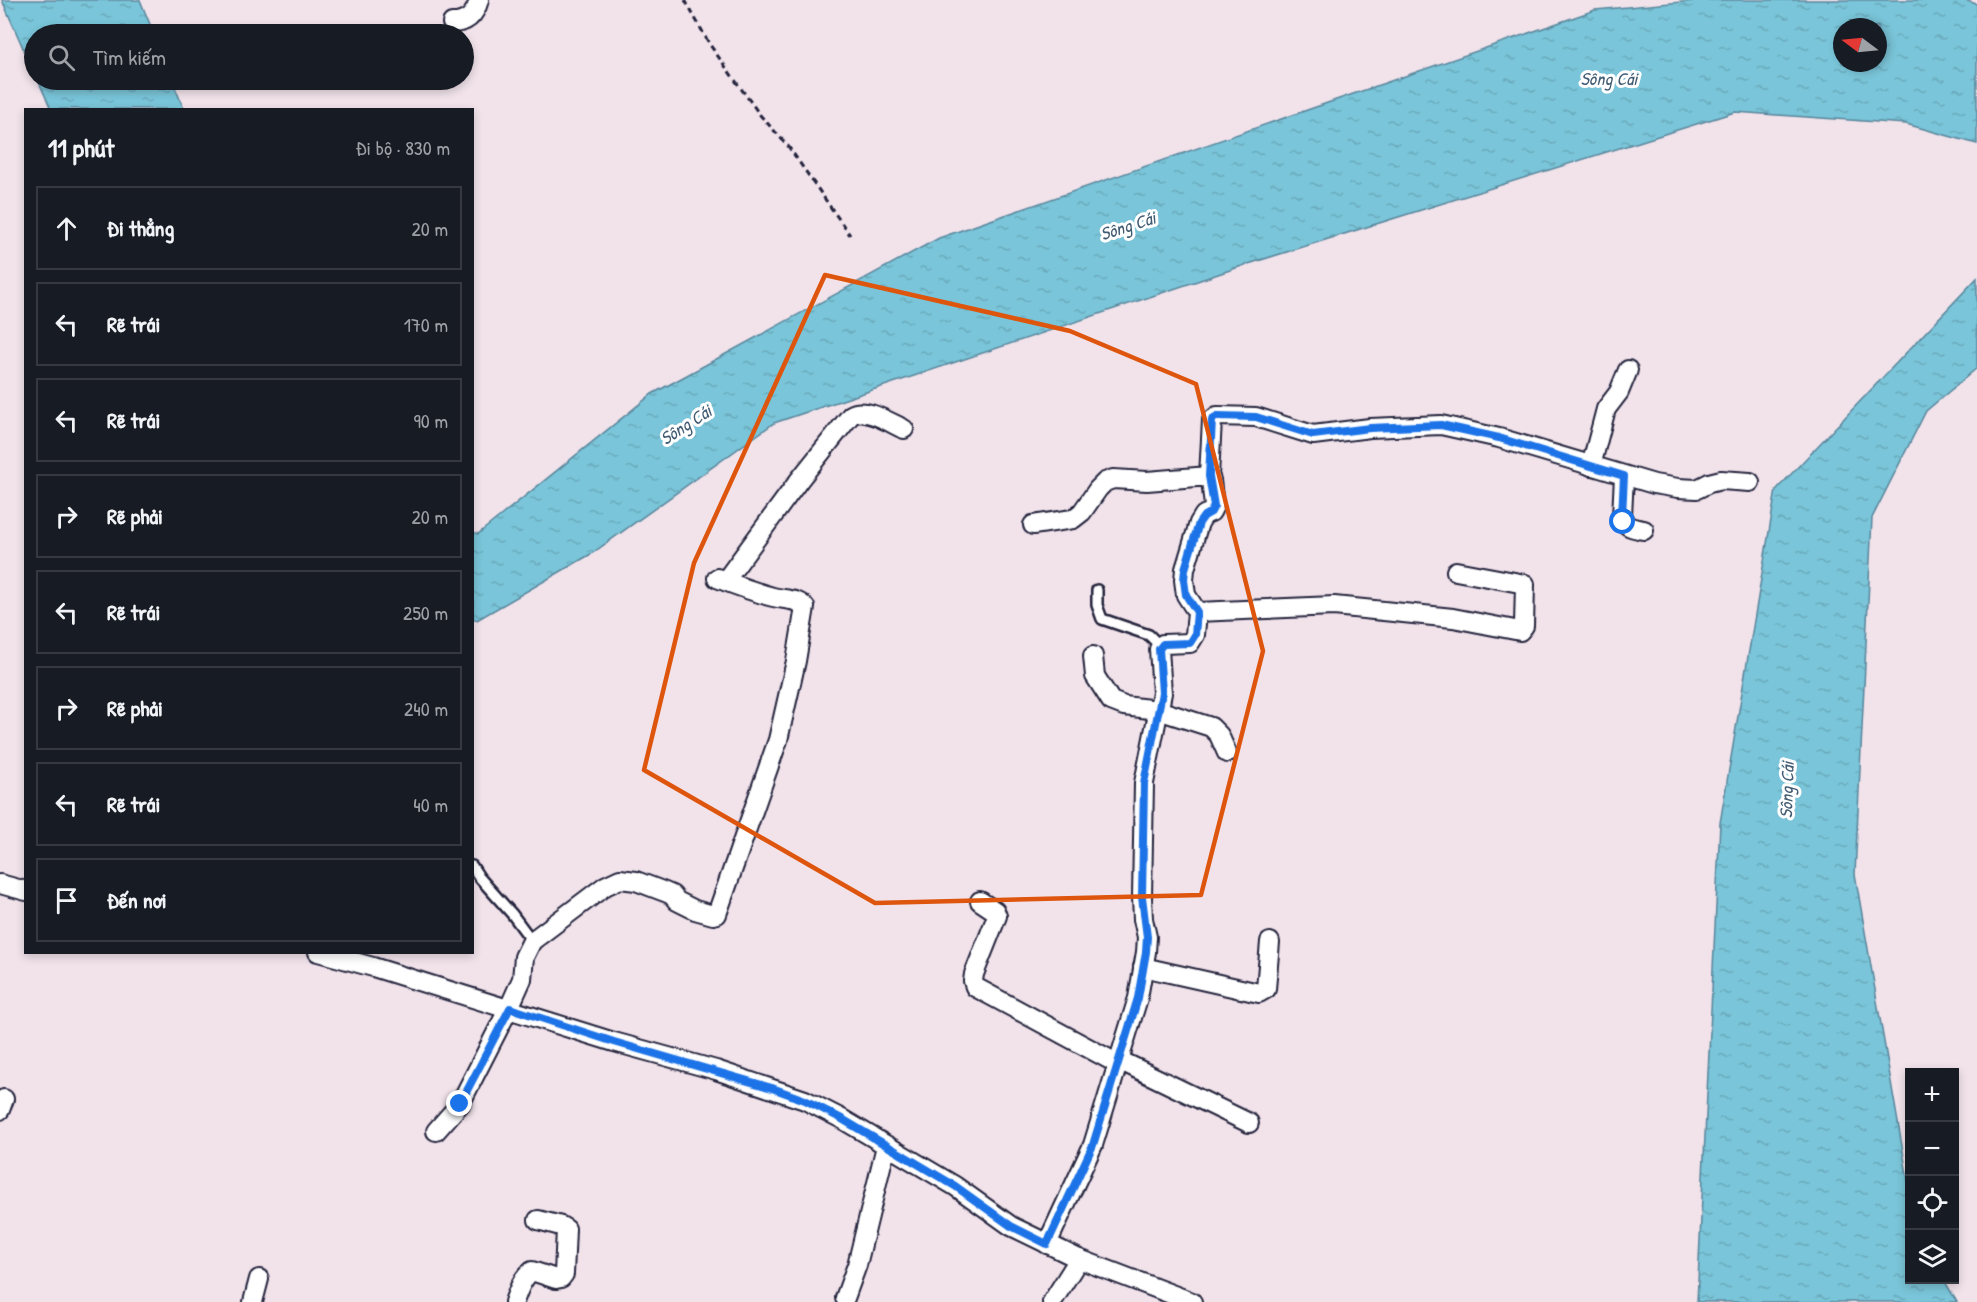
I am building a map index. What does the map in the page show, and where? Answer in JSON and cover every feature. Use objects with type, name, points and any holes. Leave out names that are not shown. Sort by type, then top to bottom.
[{"type":"street","points":[[452,23],[466,21],[471,17],[479,0]]},
{"type":"street","points":[[1591,466],[1606,409],[1619,392],[1629,370]]},
{"type":"street","points":[[436,1131],[460,1104],[510,1008],[522,979],[524,957],[532,941],[606,886],[620,879],[636,881],[665,892],[695,910],[717,914],[778,740],[805,607],[789,599],[771,597],[721,580],[851,415],[855,412],[870,414],[904,429]]},
{"type":"street","points":[[1047,1244],[1093,1145],[1138,998],[1147,937],[1142,897],[1144,783],[1162,693],[1160,646],[1190,643],[1193,640],[1197,612],[1186,595],[1184,580],[1195,532],[1204,516],[1211,512],[1214,506],[1209,476],[1211,424],[1217,416],[1256,417],[1313,435],[1370,428],[1441,425],[1499,438],[1624,476],[1678,488],[1697,489],[1721,480],[1750,482]]},
{"type":"street","points":[[1033,525],[1073,519],[1082,512],[1105,482],[1113,479],[1147,481],[1209,476]]},
{"type":"street","points":[[1624,476],[1623,522],[1626,526],[1644,530]]},
{"type":"street","points":[[1197,612],[1334,606],[1453,618],[1520,631],[1524,626],[1525,584],[1456,571]]},
{"type":"street","points":[[1093,656],[1095,676],[1111,701],[1124,706],[1158,710],[1211,727],[1219,735],[1227,753]]},
{"type":"street","points":[[0,884],[24,890]]},
{"type":"street","points":[[980,901],[995,911],[997,916],[974,974],[975,987],[1119,1062],[1249,1123]]},
{"type":"street","points":[[1143,967],[1259,993],[1266,989],[1270,942]]},
{"type":"street","points":[[325,954],[510,1008],[805,1100],[842,1119],[955,1186],[1011,1226],[1079,1259],[1192,1302]]},
{"type":"street","points":[[845,1298],[857,1265],[886,1146]]},
{"type":"street","points":[[514,1302],[520,1287],[532,1271],[556,1279],[561,1278],[564,1274],[566,1230],[561,1226],[538,1220]]},
{"type":"street","points":[[1052,1302],[1079,1259]]},
{"type":"street","points":[[253,1302],[259,1279]]},
{"type":"lane","points":[[1097,590],[1097,605],[1102,619],[1149,635],[1160,646]]},
{"type":"lane","points":[[474,869],[532,941]]},
{"type":"path","points":[[685,0],[710,45],[760,115],[788,146],[850,235]]},
{"type":"highlighted area","points":[[825,275],[1070,331],[1196,384],[1263,651],[1201,895],[875,903],[644,770],[694,563]]},
{"type":"water","points":[[2,0],[140,0],[150,24],[24,24],[24,50]]},
{"type":"water","name":"Sông Cái","points":[[1704,0],[1964,0],[1977,4],[1977,144],[1906,124],[1735,112],[1245,265],[774,423],[591,554],[477,620],[474,619],[474,532],[478,534],[652,394],[939,238],[1595,10]]},
{"type":"water","points":[[42,90],[176,90],[184,108],[51,108]]},
{"type":"water","name":"Sông Cái","points":[[1977,278],[1977,368],[1926,411],[1872,518],[1855,874],[1905,1163],[1905,1284],[1946,1284],[1957,1302],[1697,1302],[1720,823],[1776,490]]},
{"type":"route","points":[[460,1104],[510,1008],[614,1042],[716,1070],[805,1100],[842,1119],[955,1186],[1011,1226],[1047,1244],[1093,1145],[1138,998],[1147,937],[1142,897],[1142,813],[1147,758],[1162,693],[1159,649],[1163,644],[1190,643],[1195,635],[1197,612],[1186,595],[1184,580],[1195,532],[1204,516],[1211,512],[1214,506],[1209,476],[1212,420],[1217,416],[1256,417],[1313,435],[1370,428],[1441,425],[1499,438],[1624,476],[1623,522]]}]
